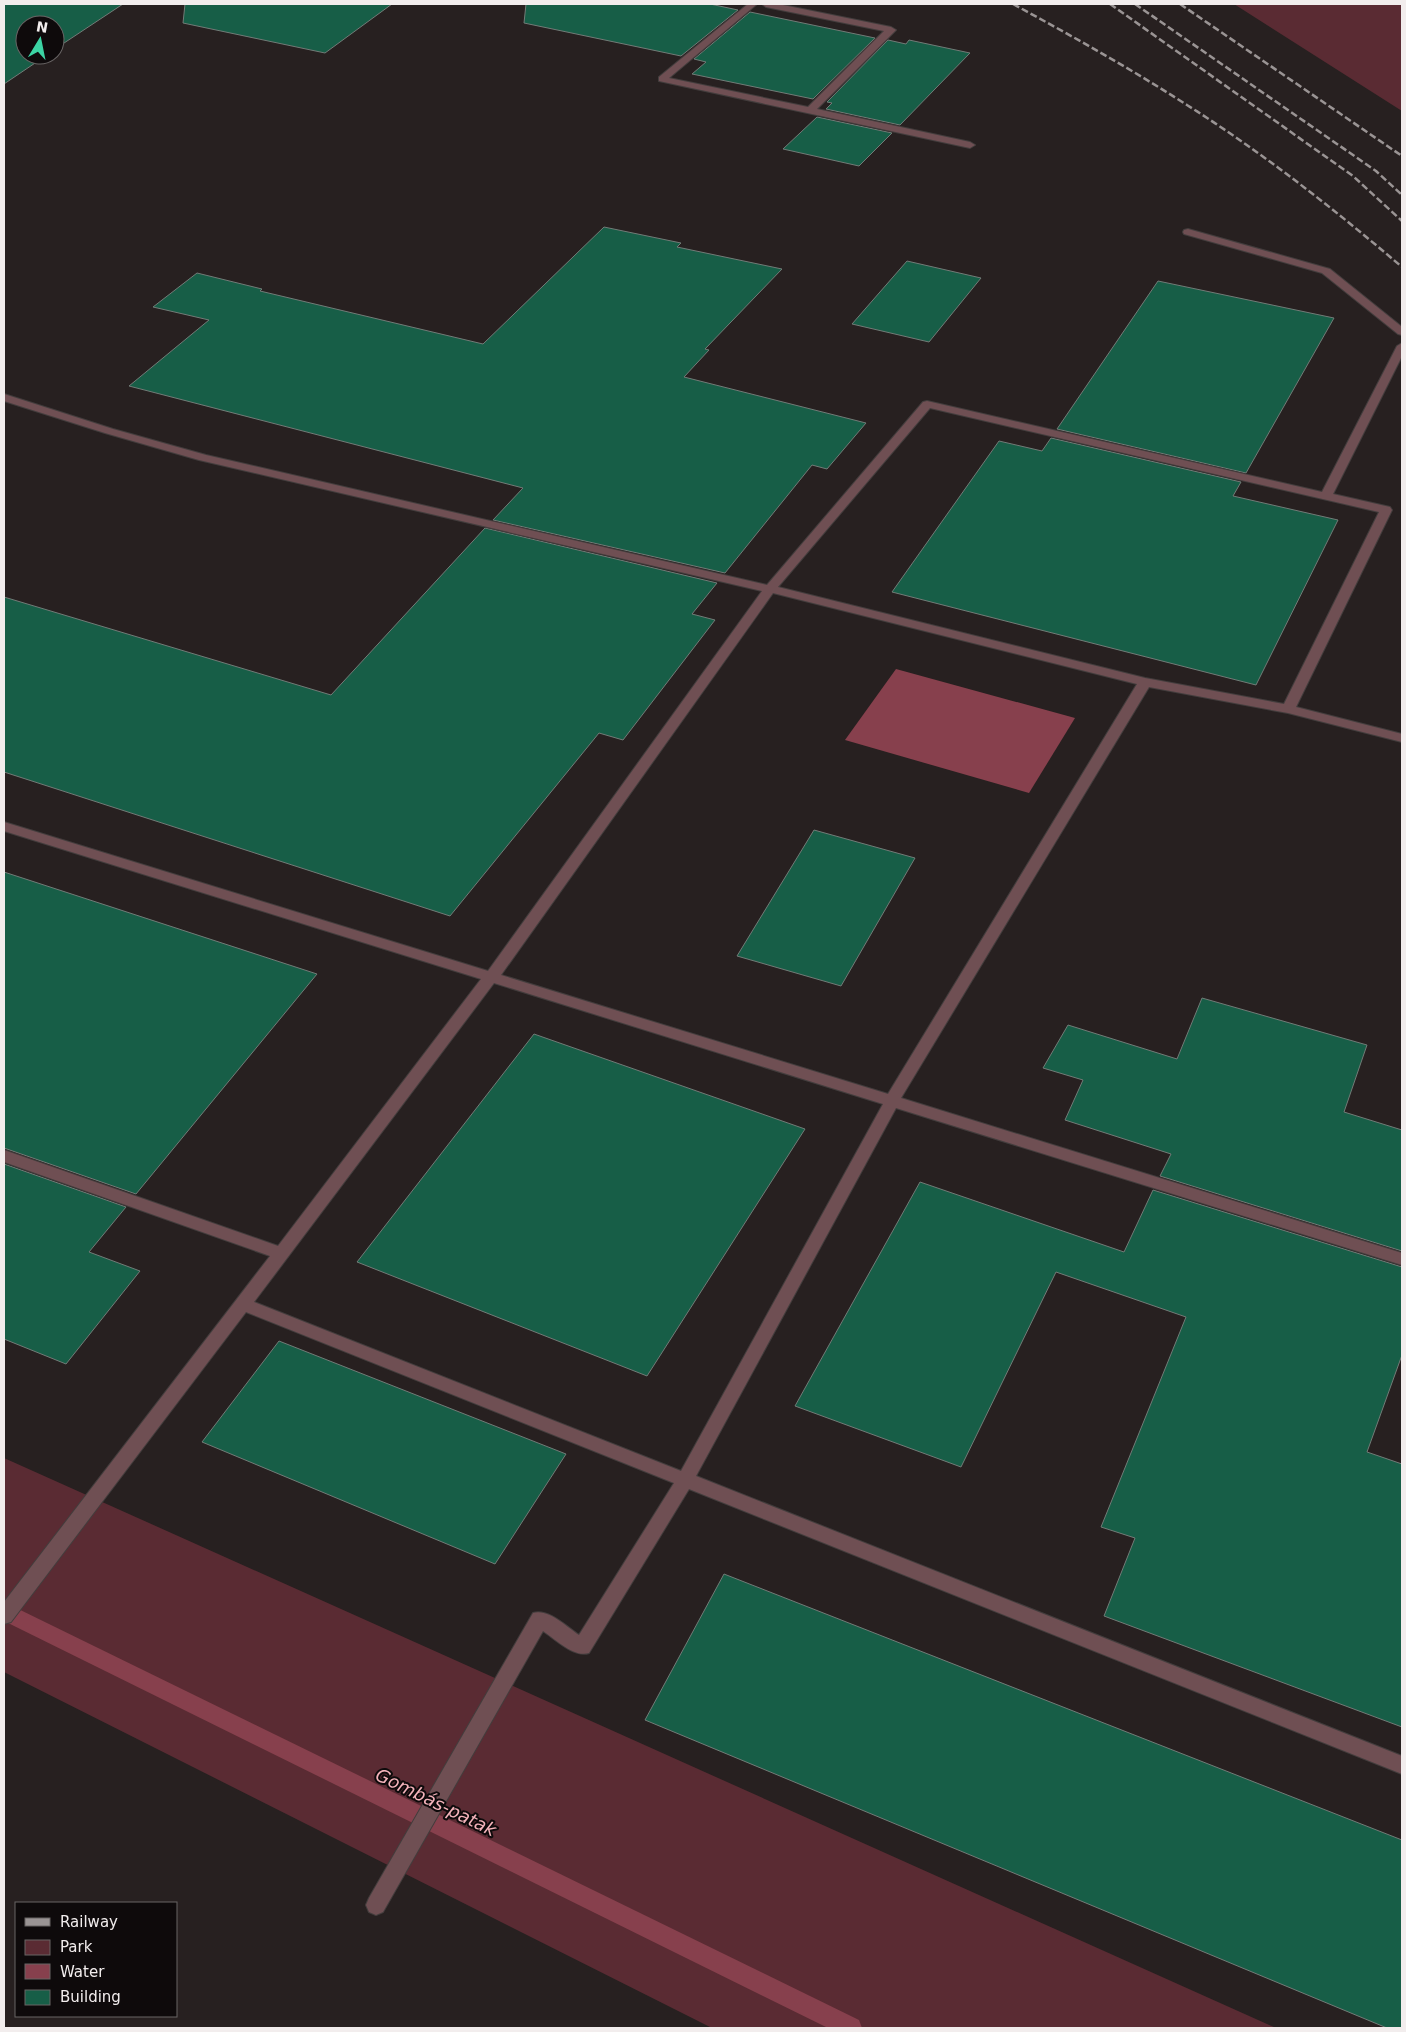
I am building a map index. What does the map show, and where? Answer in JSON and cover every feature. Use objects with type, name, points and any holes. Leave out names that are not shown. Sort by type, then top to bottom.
[{"type":"lane","points":[[753,4],[662,79],[970,145]]},
{"type":"lane","points":[[766,4],[891,30],[810,111]]},
{"type":"lane","points":[[1188,232],[1326,271],[1402,332]]},
{"type":"lane","points":[[1326,496],[1402,346]]},
{"type":"lane","points":[[4,397],[109,431],[203,458],[770,589],[1145,682],[1288,709],[1402,738]]},
{"type":"lane","points":[[4,1616],[94,1501],[491,977],[770,589],[927,404],[1386,510],[1288,709]]},
{"type":"lane","points":[[376,1905],[540,1619],[582,1647],[685,1480],[892,1101],[1145,682]]},
{"type":"lane","points":[[4,826],[1402,1259]]},
{"type":"lane","points":[[4,1156],[282,1254]]},
{"type":"lane","points":[[243,1304],[1402,1766]]},
{"type":"green space","points":[[1234,4],[1402,4],[1402,111]]},
{"type":"green space","points":[[4,1458],[1276,2028],[712,2028],[4,1672]]},
{"type":"water","points":[[896,669],[1075,718],[1029,793],[845,740]]},
{"type":"building","points":[[4,4],[123,4],[65,42],[65,15],[15,15],[15,65],[32,65],[4,84]]},
{"type":"building","points":[[185,4],[392,4],[325,53],[183,23]]},
{"type":"building","points":[[526,4],[710,4],[738,10],[681,56],[524,23]]},
{"type":"building","points":[[750,12],[875,38],[813,99],[692,74],[706,62],[694,59]]},
{"type":"building","points":[[888,40],[906,44],[909,40],[970,53],[900,125],[826,109],[832,103],[827,102]]},
{"type":"building","points":[[817,117],[892,133],[859,166],[783,149]]},
{"type":"building","points":[[604,227],[681,243],[677,247],[782,269],[705,349],[709,350],[684,377],[866,423],[827,469],[812,465],[725,573],[493,520],[523,488],[129,386],[209,320],[153,307],[197,273],[262,289],[260,291],[483,344]]},
{"type":"building","points":[[907,261],[981,278],[929,342],[852,324]]},
{"type":"building","points":[[1158,281],[1334,318],[1246,473],[1057,429]]},
{"type":"building","points":[[1051,438],[1241,482],[1233,496],[1338,520],[1256,685],[892,592],[999,441],[1042,451]]},
{"type":"building","points":[[485,528],[717,583],[692,614],[715,620],[623,740],[599,733],[450,916],[4,772],[4,597],[331,695]]},
{"type":"building","points":[[814,830],[915,858],[841,986],[737,956]]},
{"type":"building","points":[[4,872],[317,974],[136,1194],[4,1148]]},
{"type":"building","points":[[1202,998],[1367,1045],[1344,1112],[1402,1130],[1402,1251],[1160,1176],[1171,1154],[1065,1120],[1083,1080],[1043,1068],[1068,1025],[1177,1059]]},
{"type":"building","points":[[534,1034],[805,1129],[647,1376],[357,1262]]},
{"type":"building","points":[[4,1164],[126,1207],[89,1252],[140,1271],[66,1364],[4,1339]]},
{"type":"building","points":[[920,1182],[1124,1252],[1153,1190],[1402,1267],[1402,1355],[1367,1452],[1402,1464],[1402,1727],[1104,1616],[1135,1538],[1101,1527],[1186,1317],[1056,1272],[961,1467],[795,1406]]},
{"type":"building","points":[[279,1341],[566,1454],[495,1564],[202,1442]]},
{"type":"building","points":[[724,1574],[1402,1840],[1402,2028],[1387,2028],[645,1720]]},
{"type":"waterway","name":"Gombás-patak","points":[[4,1611],[851,2028]]},
{"type":"railway","points":[[1013,4],[1123,66],[1215,123],[1298,182],[1402,267]]},
{"type":"railway","points":[[1110,4],[1353,176],[1402,221]]},
{"type":"railway","points":[[1135,4],[1376,171],[1402,195]]},
{"type":"railway","points":[[1180,4],[1402,156]]}]
